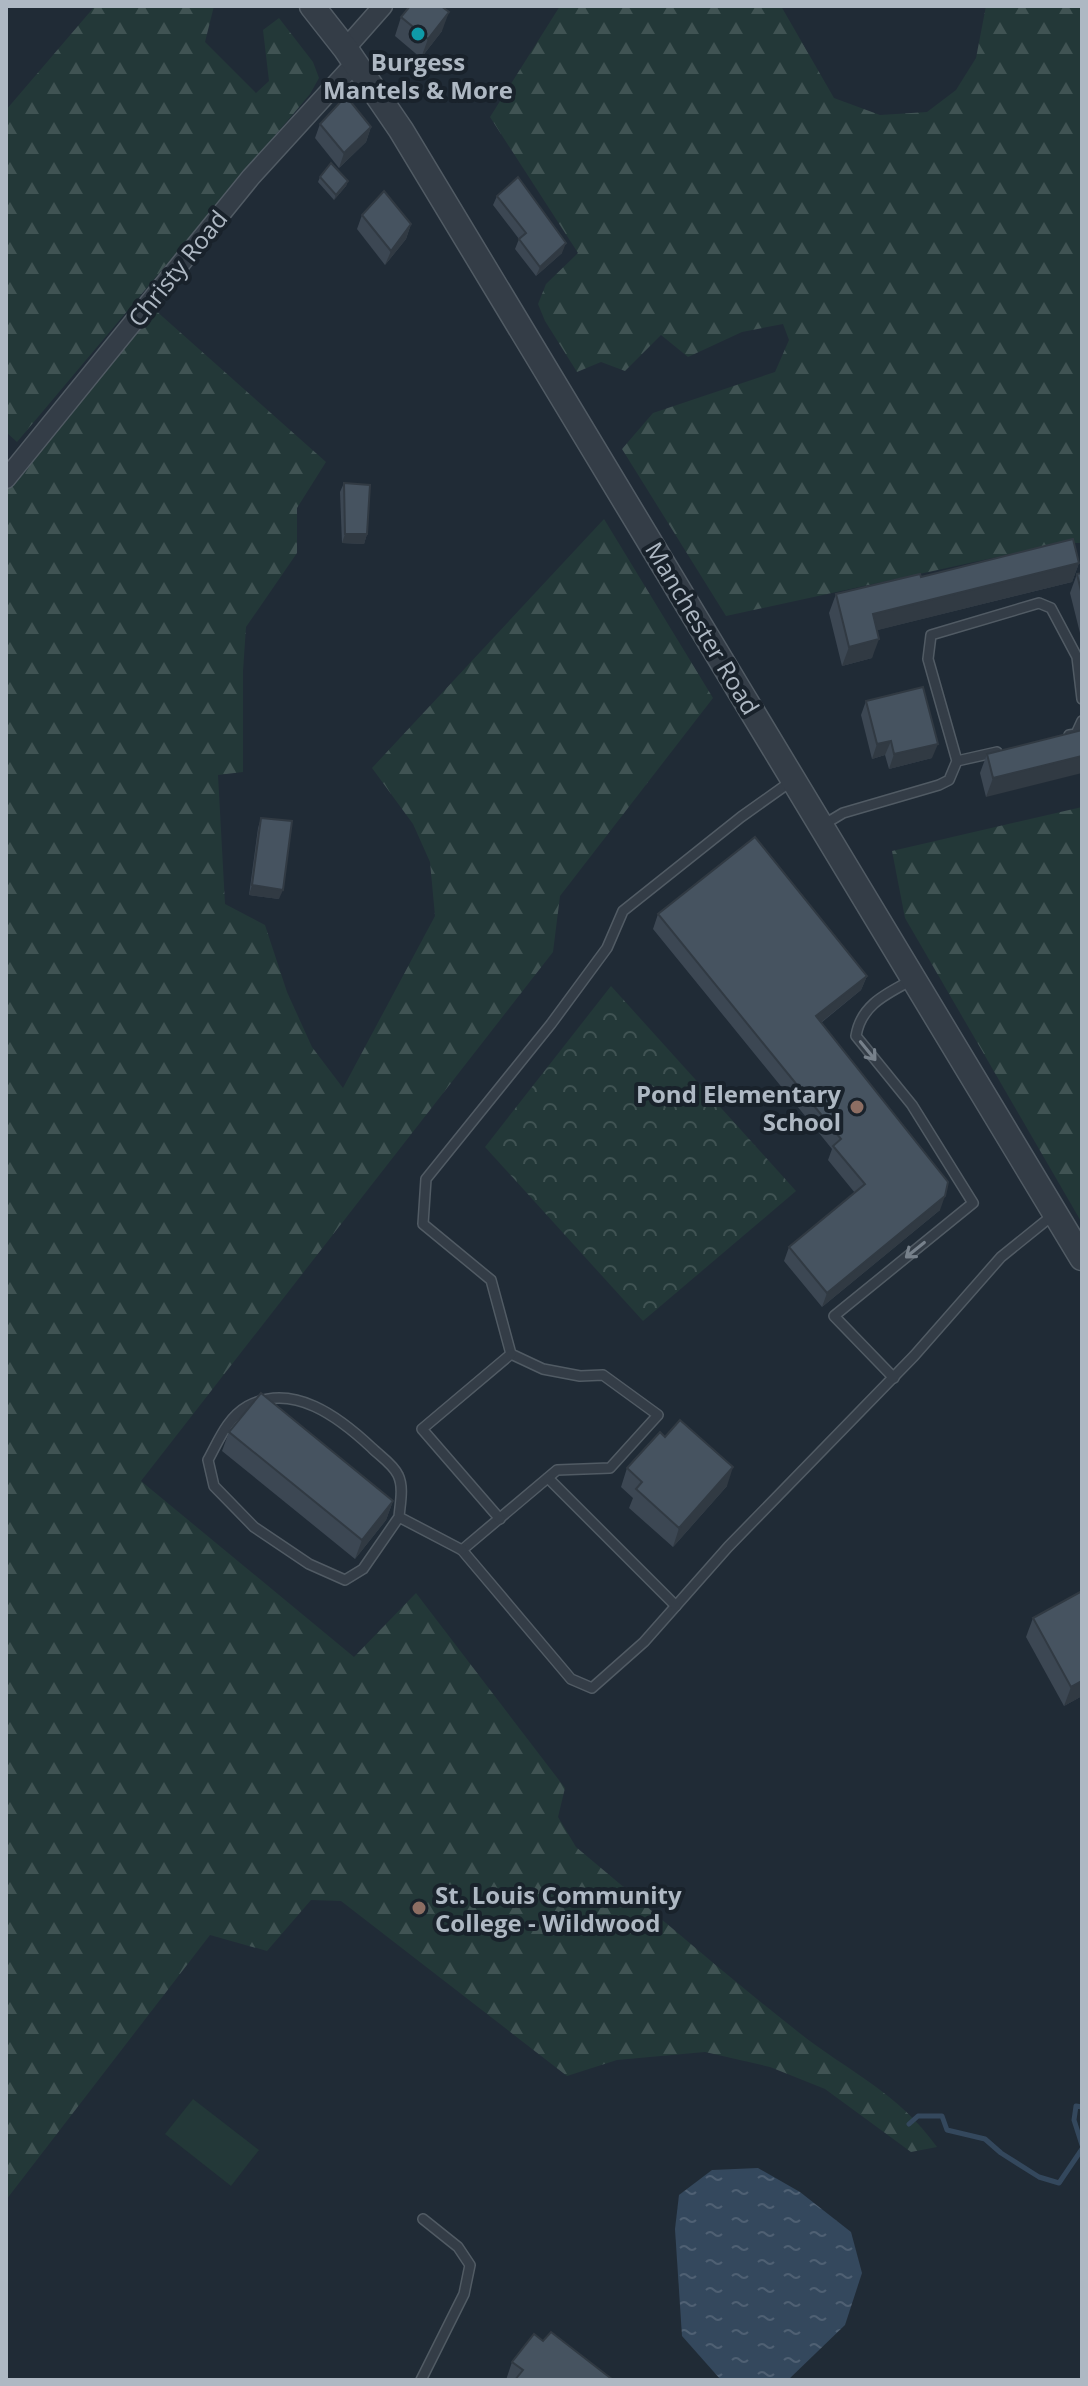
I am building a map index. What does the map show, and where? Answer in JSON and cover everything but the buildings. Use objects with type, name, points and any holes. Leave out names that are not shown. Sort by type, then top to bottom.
[{"type":"street","name":"Manchester Road","points":[[312,6],[409,143],[1082,1258]]},
{"type":"street","name":"Christy Road","points":[[6,479],[350,56],[383,6]]},
{"type":"lane","points":[[823,825],[843,813],[949,780],[957,761],[928,659],[931,635],[1039,603],[1051,608],[1077,657],[1082,699]]},
{"type":"lane","points":[[1062,737],[1076,734],[1082,721]]},
{"type":"lane","points":[[957,761],[1002,751]]},
{"type":"lane","points":[[462,1550],[557,1470],[610,1468],[658,1415],[603,1375],[580,1376],[543,1369],[511,1354],[491,1280],[423,1224],[426,1179],[551,1024],[607,948],[623,911],[794,779]]},
{"type":"lane","points":[[894,1378],[834,1316],[973,1203],[912,1105],[856,1036],[865,1010],[915,978]]},
{"type":"lane","points":[[399,1517],[462,1550],[571,1679],[592,1688],[644,1642],[728,1547],[894,1378],[1001,1257],[1056,1212]]},
{"type":"lane","points":[[500,1519],[422,1429],[511,1354]]},
{"type":"lane","points":[[274,1396],[310,1402],[360,1437],[396,1471],[401,1484],[399,1517],[363,1569],[345,1580],[309,1564],[254,1527],[214,1486],[208,1460],[229,1420],[247,1406],[274,1396]]},
{"type":"lane","points":[[548,1478],[676,1606]]},
{"type":"lane","points":[[421,2380],[464,2294],[470,2265],[458,2247],[423,2219]]},
{"type":"green space","points":[[95,6],[214,6],[205,42],[256,93],[269,81],[263,30],[279,18],[313,62],[319,78],[310,94],[17,442],[6,432],[6,110]]},
{"type":"green space","points":[[560,6],[781,6],[834,98],[880,115],[927,112],[956,90],[976,58],[986,6],[1082,6],[1082,543],[1062,543],[726,616],[622,449],[653,413],[775,372],[789,340],[783,324],[742,332],[688,357],[661,335],[625,371],[601,362],[577,372],[538,304],[546,284],[578,253],[490,117]]},
{"type":"green space","points":[[154,309],[326,462],[297,508],[297,553],[246,627],[243,772],[218,775],[225,904],[265,925],[287,992],[312,1047],[343,1088],[435,916],[430,862],[413,824],[372,768],[604,519],[713,698],[560,896],[553,952],[141,1481],[354,1657],[416,1593],[565,1788],[558,1817],[576,1847],[769,2009],[906,2111],[937,2147],[911,2152],[825,2089],[770,2067],[705,2052],[617,2060],[567,2076],[341,1901],[311,1900],[267,1951],[210,1935],[6,2200],[6,491]]},
{"type":"green space","points":[[1082,807],[1082,1223],[905,918],[892,851]]},
{"type":"green space","points":[[611,986],[796,1191],[643,1321],[485,1147]]},
{"type":"green space","points":[[193,2099],[259,2150],[231,2186],[165,2134]]},
{"type":"water","points":[[758,2168],[800,2192],[851,2232],[862,2273],[845,2325],[788,2380],[721,2380],[682,2336],[675,2229],[679,2195],[712,2170]]},
{"type":"waterway","points":[[1082,2107],[1076,2106],[1074,2120],[1082,2145]]},
{"type":"waterway","points":[[909,2124],[918,2116],[942,2116],[947,2130],[985,2139],[1039,2177],[1059,2183],[1082,2149]]},
{"type":"place","name":"Burgess Mantels & More","points":[[418,34]]},
{"type":"place","name":"Pond Elementary School","points":[[857,1107]]},
{"type":"place","name":"St. Louis Community College - Wildwood","points":[[419,1908]]}]
